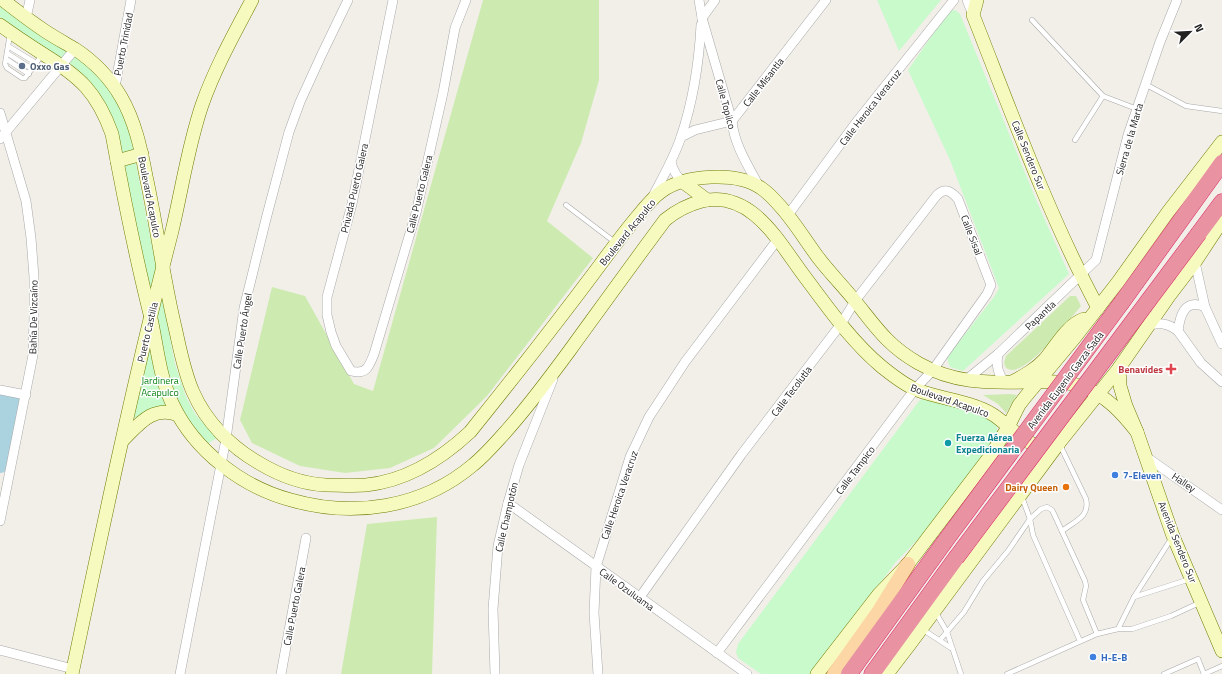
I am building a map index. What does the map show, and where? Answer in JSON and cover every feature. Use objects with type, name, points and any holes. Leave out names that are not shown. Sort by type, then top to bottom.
[{"type":"highway","name":"Avenida Eugenio Garza Sada","points":[[849,674],[1222,163]]},
{"type":"highway","name":"Avenida Eugenio Garza Sada","points":[[872,674],[956,558],[1222,202]]},
{"type":"main road","name":"Boulevard Acapulco","points":[[2,0],[26,18],[75,49],[96,66],[115,87],[122,98],[132,121],[142,154],[163,264],[167,295],[182,357],[193,392],[202,409],[226,439],[249,458],[289,477],[320,485],[367,485],[383,482],[409,473],[437,459],[455,446],[470,432],[651,200],[663,190],[683,182],[718,176],[741,180],[759,186],[779,205],[788,215],[819,259],[886,340],[901,352],[932,371],[953,378],[982,383],[1039,382]]},
{"type":"main road","name":"Puerto Castilla","points":[[72,671],[150,315],[172,230],[194,131],[202,104],[224,54],[252,0]]},
{"type":"main road","name":"Calle Sendero Sur","points":[[974,4],[1037,176],[1081,276],[1094,313]]},
{"type":"main road","points":[[5,29],[40,59],[62,65],[83,83],[97,101],[105,117],[112,134],[162,376],[171,402],[178,415],[200,444],[221,464]]},
{"type":"main road","points":[[834,674],[879,611],[908,564],[991,455],[1008,428],[1019,405],[1118,282],[1172,206],[1222,142]]},
{"type":"main road","points":[[117,161],[142,154]]},
{"type":"main road","points":[[683,182],[707,200]]},
{"type":"main road","name":"Boulevard Acapulco","points":[[221,464],[245,481],[279,497],[324,508],[344,509],[380,507],[398,504],[445,486],[475,464],[516,420],[557,367],[665,220],[686,206],[707,200],[717,199],[728,200],[738,204],[764,222],[804,277],[841,324],[881,366],[915,389],[984,410],[999,419],[1008,428]]},
{"type":"main road","points":[[887,674],[1030,484],[1059,443],[1115,372],[1195,262],[1222,221]]},
{"type":"main road","points":[[1008,383],[1036,368],[1072,327],[1079,321],[1094,313]]},
{"type":"main road","points":[[1076,336],[1080,352],[1089,365],[1100,373],[1115,372]]},
{"type":"main road","name":"Avenida Sendero Sur","points":[[1115,372],[1122,396],[1137,432],[1173,536],[1222,651]]},
{"type":"main road","points":[[1039,382],[1061,382],[1070,389],[1086,409]]},
{"type":"main road","name":"Avenida Sendero Sur","points":[[1061,382],[1082,386],[1098,394],[1115,406],[1137,432]]},
{"type":"main road","points":[[123,440],[137,425],[152,414],[163,411],[178,415]]},
{"type":"main road","points":[[1008,428],[1033,445],[1042,448],[1052,447],[1059,443]]},
{"type":"main road","points":[[991,455],[1010,455],[1020,460],[1026,469],[1030,484]]},
{"type":"main road","points":[[817,674],[879,594],[908,564]]},
{"type":"street","points":[[0,5],[2,0]]},
{"type":"street","points":[[26,18],[30,0]]},
{"type":"street","name":"Puerto Trinidad","points":[[115,87],[131,0]]},
{"type":"street","name":"Calle Puerto Ángel","points":[[180,674],[226,439],[244,308],[266,219],[289,132],[300,102],[348,0]]},
{"type":"street","name":"Privada Puerto Galera","points":[[351,371],[342,358],[331,332],[327,315],[327,297],[354,196],[393,0]]},
{"type":"street","name":"Calle Puerto Galera","points":[[351,371],[359,373],[364,371],[370,365],[374,354],[416,213],[455,28],[466,0]]},
{"type":"street","name":"Calle Topilco","points":[[699,0],[702,18],[733,129],[738,144],[759,186]]},
{"type":"street","points":[[702,18],[715,0]]},
{"type":"street","name":"Calle Misantla","points":[[732,121],[826,0]]},
{"type":"street","name":"Calle Heroica Veracruz","points":[[788,215],[858,120],[954,0]]},
{"type":"street","name":"Sierra de la Marta","points":[[1081,276],[1096,260],[1128,135],[1145,84],[1177,0]]},
{"type":"street","name":"Calle Topilco","points":[[651,200],[671,162],[681,137],[698,66],[702,18]]},
{"type":"street","points":[[3,136],[75,49]]},
{"type":"street","name":"Bahía De Vizcaíno","points":[[0,113],[3,136],[26,201],[32,246],[34,277],[33,356],[0,521]]},
{"type":"street","points":[[681,137],[695,130],[732,121]]},
{"type":"street","points":[[671,162],[672,168],[676,175],[683,182]]},
{"type":"street","name":"Calle Sisal","points":[[946,190],[958,198],[991,285]]},
{"type":"street","name":"Calle Tecolutla","points":[[640,597],[741,455],[841,324],[855,301],[937,194],[946,190]]},
{"type":"street","name":"Calle Heroica Veracruz","points":[[598,674],[594,613],[596,566],[630,457],[649,418],[685,362],[778,240]]},
{"type":"street","points":[[1195,262],[1205,307],[1222,344]]},
{"type":"street","name":"Papantla","points":[[966,380],[998,354],[1081,276]]},
{"type":"street","name":"Calle Tampico","points":[[717,653],[915,389],[932,371],[981,305],[991,285]]},
{"type":"street","points":[[1178,331],[1181,315],[1184,310],[1194,304],[1205,307]]},
{"type":"street","points":[[1147,326],[1161,323],[1171,326],[1178,331],[1201,363],[1222,382]]},
{"type":"street","points":[[998,354],[998,373],[1008,383]]},
{"type":"street","name":"Calle Champotón","points":[[495,674],[493,609],[498,546],[519,465],[557,367]]},
{"type":"street","points":[[0,390],[26,395]]},
{"type":"street","name":"Halley","points":[[1145,456],[1222,510]]},
{"type":"street","name":"Calle Ozuluama","points":[[508,503],[747,674]]},
{"type":"street","name":"Calle Puerto Galera","points":[[281,674],[306,538]]},
{"type":"street","points":[[0,650],[72,671]]},
{"type":"lane","points":[[1032,20],[1103,96],[1137,109]]},
{"type":"lane","points":[[5,29],[8,46],[5,66],[26,78],[40,59],[8,46]]},
{"type":"lane","points":[[7,53],[31,71]]},
{"type":"lane","points":[[1145,84],[1186,106],[1222,110]]},
{"type":"lane","points":[[1075,140],[1103,96]]},
{"type":"lane","points":[[566,205],[616,244]]},
{"type":"lane","points":[[1059,443],[1088,505],[1087,511],[1084,515],[1062,531]]},
{"type":"lane","points":[[1021,495],[1030,519],[1033,535],[1080,641]]},
{"type":"lane","points":[[940,640],[964,612],[984,581],[1008,551],[1030,519],[1041,509],[1047,507],[1052,510],[1085,581],[1086,586],[1084,600],[1097,634]]},
{"type":"lane","points":[[1118,628],[1134,597],[1173,536]]},
{"type":"lane","points":[[1134,597],[1192,579]]},
{"type":"lane","points":[[1007,674],[1097,634],[1118,628],[1132,629],[1171,616],[1202,602]]},
{"type":"lane","points":[[935,611],[947,632],[951,648],[961,674]]},
{"type":"lane","points":[[922,628],[951,648]]},
{"type":"lane","points":[[1164,674],[1198,659],[1204,674],[1222,666]]},
{"type":"green space","points":[[483,0],[599,0],[599,80],[581,143],[547,221],[593,258],[487,396],[434,448],[390,468],[345,473],[300,466],[252,443],[240,420],[272,287],[305,296],[354,384],[373,391]]},
{"type":"green space","points":[[877,0],[941,0],[899,51]]},
{"type":"green space","name":"Jardinera Acapulco","points":[[0,3],[94,70],[113,94],[129,128],[175,364],[186,397],[195,414],[217,438],[207,444],[180,413],[143,415],[131,419],[154,319],[113,124],[29,38],[0,18]]},
{"type":"green space","points":[[955,10],[960,14],[1037,202],[1069,274],[963,371],[950,367],[947,357],[994,297],[999,288],[950,160],[908,70],[949,11]]},
{"type":"green space","points":[[1070,296],[1076,296],[1081,306],[1059,332],[1029,362],[1020,368],[1012,370],[1006,368],[1004,363],[1006,356]]},
{"type":"green space","points":[[983,395],[1017,395],[1006,413],[998,404]]},
{"type":"green space","points":[[924,398],[991,418],[997,427],[997,435],[953,503],[895,563],[813,674],[761,674],[738,658],[736,652],[738,644],[919,401]]},
{"type":"green space","points":[[437,517],[432,674],[341,674],[367,524]]},
{"type":"waterway","points":[[0,400],[11,403],[0,463]]},
{"type":"place","name":"Oxxo Gas","points":[[22,66]]},
{"type":"place","name":"Benavides","points":[[1171,369]]},
{"type":"place","name":"Fuerza Aérea Expedicionaria","points":[[948,443]]},
{"type":"place","name":"7-Eleven","points":[[1115,475]]},
{"type":"place","name":"Dairy Queen","points":[[1066,487]]},
{"type":"place","name":"H-E-B","points":[[1093,657]]}]
